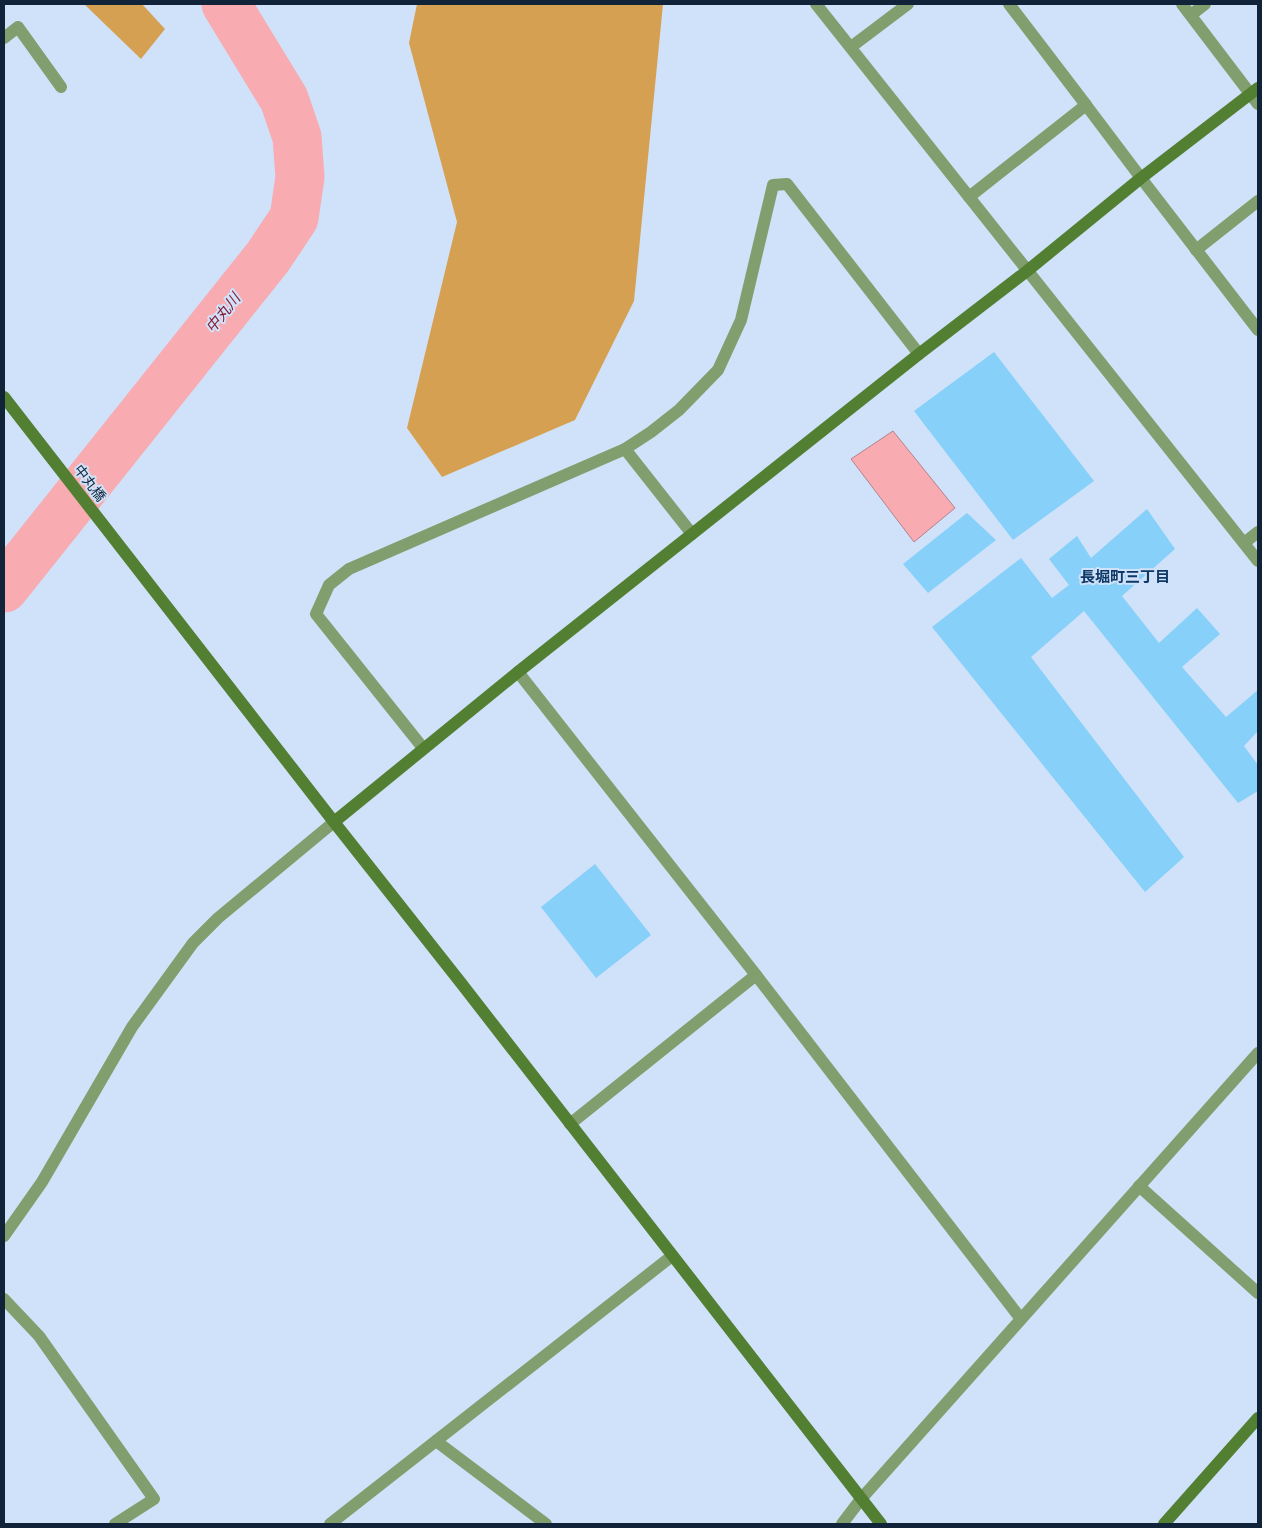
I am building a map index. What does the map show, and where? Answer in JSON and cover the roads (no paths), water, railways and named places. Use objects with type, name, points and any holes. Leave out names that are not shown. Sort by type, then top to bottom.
[{"type":"street","points":[[816,4],[1258,561]]},
{"type":"street","points":[[850,47],[908,4]]},
{"type":"street","points":[[1010,4],[1258,330]]},
{"type":"street","points":[[4,1236],[42,1182],[132,1027],[193,943],[218,918],[423,748],[919,354],[1027,271],[1141,178],[1256,95],[1182,4]]},
{"type":"street","points":[[1191,15],[1205,4]]},
{"type":"street","points":[[4,38],[18,27],[61,86]]},
{"type":"street","points":[[969,197],[1086,105]]},
{"type":"street","points":[[423,748],[316,614],[329,585],[349,569],[624,449],[651,432],[679,410],[718,370],[741,320],[773,185],[787,184],[919,354]]},
{"type":"street","points":[[1196,250],[1258,201]]},
{"type":"street","name":"中丸橋","points":[[4,397],[881,1524]]},
{"type":"street","points":[[624,449],[692,534]]},
{"type":"street","points":[[1244,543],[1258,532]]},
{"type":"street","points":[[518,672],[756,975],[1021,1319]]},
{"type":"street","points":[[570,1124],[756,975]]},
{"type":"street","points":[[842,1524],[861,1499],[1258,1053]]},
{"type":"street","points":[[1139,1186],[1258,1292]]},
{"type":"street","points":[[330,1524],[672,1256]]},
{"type":"street","points":[[4,1299],[39,1336],[154,1499],[115,1524]]},
{"type":"street","points":[[1164,1524],[1258,1418]]},
{"type":"street","points":[[436,1441],[546,1524]]},
{"type":"waterway","name":"中丸川","points":[[4,588],[268,257],[294,218],[300,177],[297,137],[284,99],[226,4]]},
{"type":"district","name":"長堀町三丁目","points":[[1125,577]]}]
